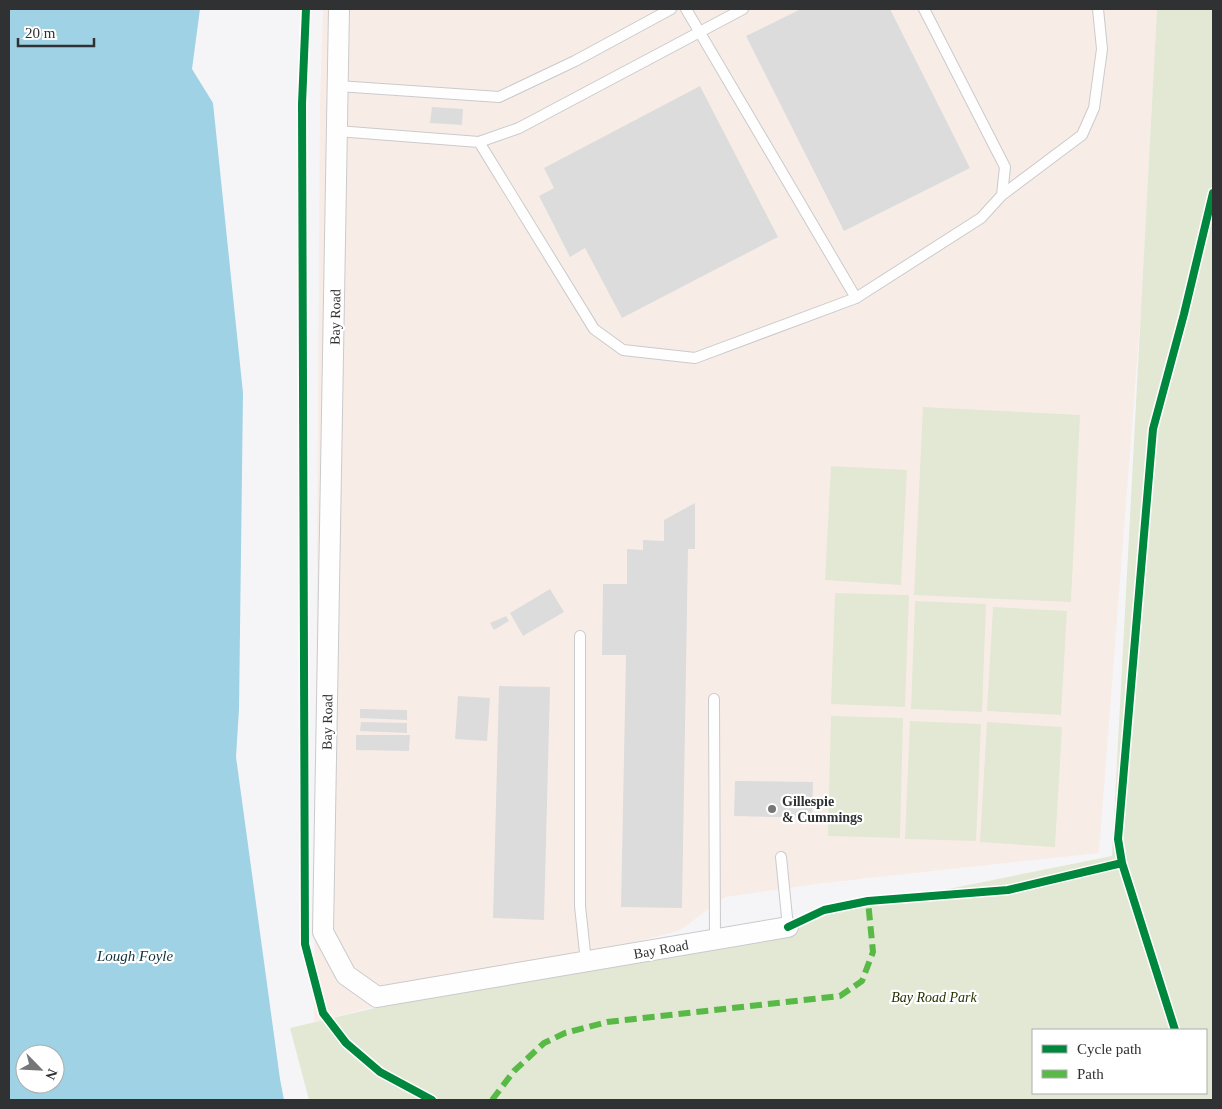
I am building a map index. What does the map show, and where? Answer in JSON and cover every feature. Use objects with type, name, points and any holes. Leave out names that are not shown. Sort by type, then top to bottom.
[{"type":"street","name":"Bay Road","points":[[339,9],[323,932],[346,975],[377,998],[788,927]]},
{"type":"lane","points":[[338,86],[499,97],[575,61],[671,9]]},
{"type":"lane","points":[[686,9],[856,298]]},
{"type":"lane","points":[[337,131],[479,142],[520,128],[743,9]]},
{"type":"lane","points":[[924,9],[1005,167],[1002,195]]},
{"type":"lane","points":[[479,142],[594,329],[623,350],[695,358],[856,298],[981,218],[1002,195],[1082,134],[1094,108],[1102,49],[1098,9]]},
{"type":"lane","points":[[580,636],[580,906],[586,962]]},
{"type":"lane","points":[[714,699],[715,940]]},
{"type":"lane","points":[[781,857],[788,927]]},
{"type":"shaded area","points":[[323,9],[1157,9],[1142,298],[1099,853],[824,883],[725,897],[679,931],[314,1022],[320,99]]},
{"type":"green space","name":"Bay Road Park","points":[[1157,9],[1213,9],[1213,1100],[309,1100],[290,1028],[485,982],[1112,856]]},
{"type":"green space","points":[[923,407],[1080,415],[1071,602],[914,595]]},
{"type":"green space","points":[[831,466],[907,470],[901,585],[825,580]]},
{"type":"green space","points":[[835,593],[909,595],[905,707],[831,704]]},
{"type":"green space","points":[[915,601],[986,604],[982,712],[911,709]]},
{"type":"green space","points":[[993,607],[1067,611],[1061,715],[987,711]]},
{"type":"green space","points":[[831,716],[903,718],[900,838],[828,836]]},
{"type":"green space","points":[[910,721],[981,724],[976,841],[905,839]]},
{"type":"green space","points":[[987,722],[1062,727],[1055,847],[980,842]]},
{"type":"water","name":"Lough Foyle","points":[[9,9],[200,9],[192,69],[213,103],[243,393],[239,709],[236,757],[284,1100],[9,1100]]},
{"type":"building","points":[[801,9],[890,9],[970,168],[844,231],[746,36]]},
{"type":"building","points":[[700,86],[778,237],[622,318],[585,248],[570,257],[539,196],[554,188],[544,168]]},
{"type":"building","points":[[432,107],[463,109],[462,125],[430,123]]},
{"type":"building","points":[[695,503],[695,549],[688,549],[682,908],[621,907],[626,655],[602,655],[603,584],[627,584],[627,549],[643,550],[643,540],[664,541],[664,520]]},
{"type":"building","points":[[550,589],[564,612],[523,636],[510,613]]},
{"type":"building","points":[[506,616],[509,621],[494,630],[490,623]]},
{"type":"building","points":[[499,686],[550,687],[544,920],[493,918]]},
{"type":"building","points":[[458,696],[490,698],[487,741],[455,739]]},
{"type":"building","points":[[360,709],[407,710],[407,720],[360,718]]},
{"type":"building","points":[[361,722],[407,723],[407,733],[360,731]]},
{"type":"building","points":[[356,735],[410,735],[409,751],[356,750]]},
{"type":"building","points":[[735,781],[813,782],[812,818],[734,816]]},
{"type":"marked path","points":[[492,1100],[514,1071],[544,1043],[565,1033],[607,1022],[840,996],[862,981],[873,952],[868,901]]},
{"type":"cycle path","points":[[306,9],[302,104],[305,944],[323,1013],[346,1043],[380,1072],[432,1100]]},
{"type":"cycle path","points":[[1175,1029],[1122,863],[1118,839],[1153,429],[1184,314],[1213,193]]},
{"type":"cycle path","points":[[788,927],[824,910],[868,901],[1008,890],[1122,863]]},
{"type":"place","name":"Gillespie & Cummings","points":[[772,809]]}]
